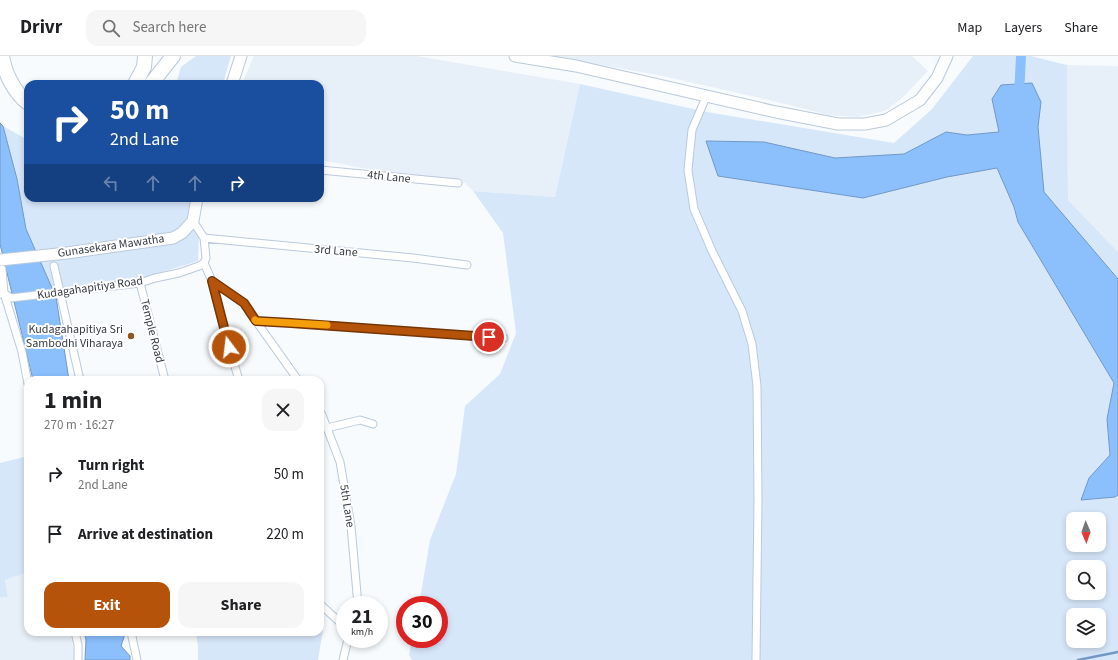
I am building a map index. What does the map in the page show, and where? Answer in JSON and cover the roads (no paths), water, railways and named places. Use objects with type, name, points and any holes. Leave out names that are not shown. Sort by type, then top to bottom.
[{"type":"highway","points":[[2,56],[4,67],[12,85],[24,99]]},
{"type":"highway","points":[[10,56],[12,67],[24,88]]},
{"type":"highway","points":[[137,80],[144,67],[145,56]]},
{"type":"highway","points":[[154,80],[173,56]]},
{"type":"street","points":[[233,80],[241,56]]},
{"type":"street","points":[[515,56],[576,66],[679,89],[706,97],[838,124],[865,124],[886,120],[920,100],[937,78],[947,56]]},
{"type":"street","points":[[706,97],[692,130],[688,170],[694,209],[712,251],[742,311],[752,344],[757,386],[758,500],[756,660]]},
{"type":"street","name":"4th Lane","points":[[324,170],[458,183]]},
{"type":"street","points":[[196,202],[193,220],[204,238],[206,258],[204,263],[212,281],[238,376]]},
{"type":"street","name":"Gunasekara Mawatha","points":[[1,264],[173,238],[182,233],[193,220]]},
{"type":"street","name":"3rd Lane","points":[[204,238],[405,257],[467,265]]},
{"type":"street","name":"Kudagahapitiya Road","points":[[5,295],[50,294],[140,283],[178,273],[204,263]]},
{"type":"street","points":[[1,264],[5,295],[22,352],[26,376]]},
{"type":"street","points":[[54,266],[79,376]]},
{"type":"street","points":[[212,281],[244,303],[295,376]]},
{"type":"street","name":"Temple Road","points":[[140,283],[164,376]]},
{"type":"street","points":[[256,321],[504,338]]},
{"type":"street","points":[[327,428],[360,420],[373,424]]},
{"type":"street","name":"5th Lane","points":[[324,421],[340,462],[351,526],[357,596]]},
{"type":"street","points":[[324,608],[336,618]]},
{"type":"street","points":[[76,636],[78,645],[78,660]]},
{"type":"street","points":[[132,636],[137,660]]},
{"type":"street","points":[[342,660],[345,648]]},
{"type":"water","points":[[1032,83],[1041,102],[1038,127],[1044,192],[1118,279],[1118,495],[1115,497],[1081,500],[1089,478],[1110,455],[1107,419],[1114,383],[1018,222],[1014,207],[997,168],[947,177],[863,198],[718,176],[706,141],[764,142],[835,158],[904,154],[946,132],[967,135],[999,132],[992,99],[1001,85]]},
{"type":"water","points":[[0,123],[3,126],[17,179],[26,229],[56,297],[68,376],[32,376],[0,244]]},
{"type":"water","points":[[85,636],[124,636],[121,646],[130,656],[130,660],[85,660]]},
{"type":"waterway","points":[[1019,96],[1021,56]]},
{"type":"waterway","points":[[1078,660],[1118,652]]},
{"type":"place","name":"Kudagahapitiya Sri Sambodhi Viharaya","points":[[131,336]]}]
